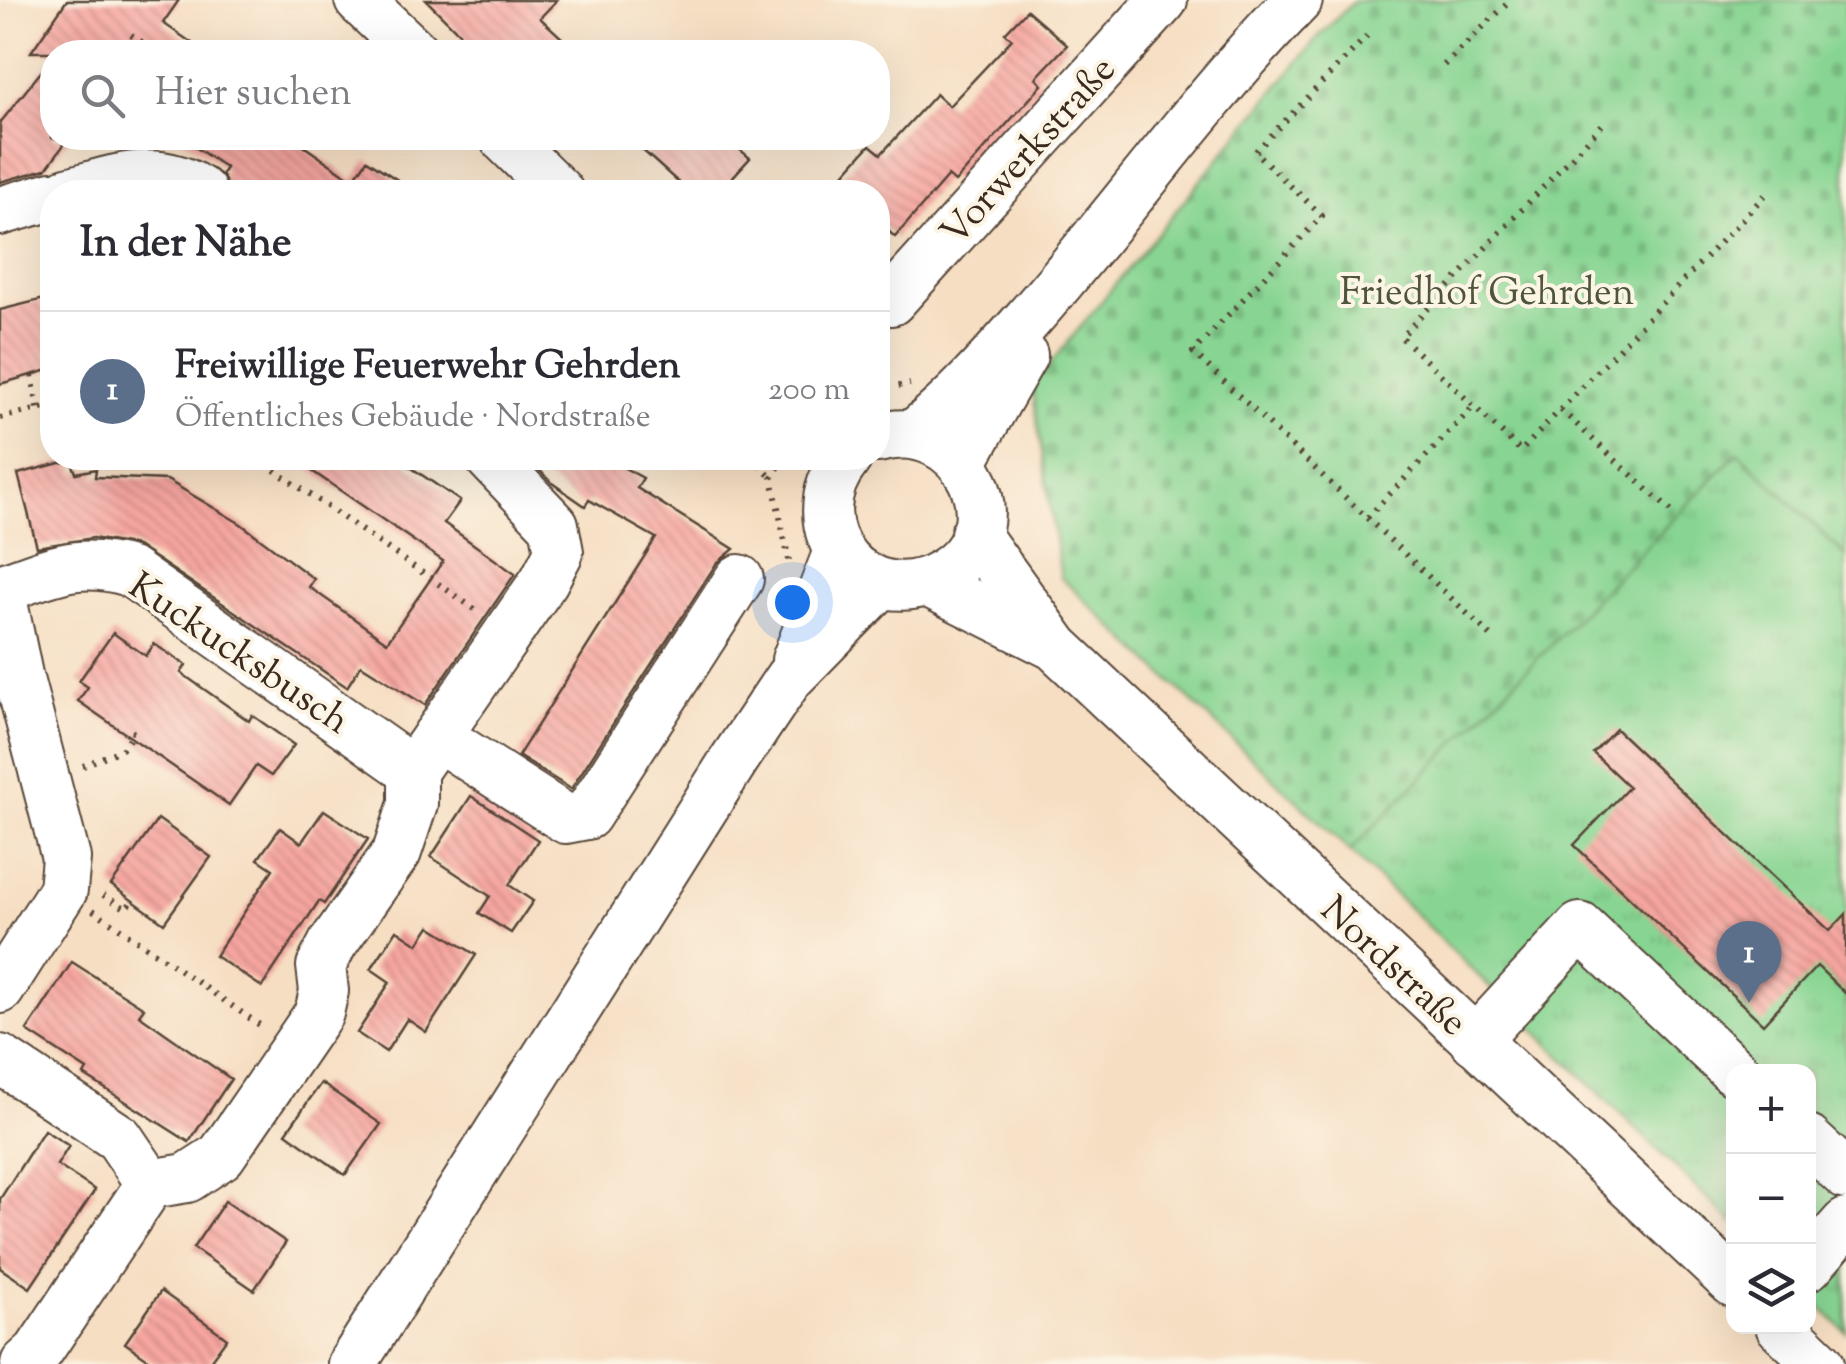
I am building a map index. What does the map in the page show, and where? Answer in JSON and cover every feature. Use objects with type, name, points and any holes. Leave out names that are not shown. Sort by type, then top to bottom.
[{"type":"street","points":[[359,0],[401,40]]},
{"type":"street","name":"Vorwerkstraße","points":[[891,301],[1163,0]]},
{"type":"street","points":[[896,436],[957,399],[1075,266],[1134,190],[1298,0]]},
{"type":"street","points":[[516,150],[547,180]]},
{"type":"street","points":[[114,180],[138,174],[184,180]]},
{"type":"street","points":[[0,210],[40,199]]},
{"type":"street","points":[[962,462],[1075,266]]},
{"type":"street","points":[[790,678],[904,583],[948,572],[964,555],[975,534],[979,511],[976,487],[962,462],[947,447],[896,436]]},
{"type":"street","points":[[25,1364],[48,1338],[150,1184],[188,1178],[221,1156],[320,1014],[324,991],[320,966],[396,852],[425,753],[559,552],[554,525],[501,470]]},
{"type":"street","points":[[352,1364],[734,760],[790,678],[838,551],[811,470]]},
{"type":"street","name":"Nordstraße","points":[[975,534],[1056,647],[1726,1276]]},
{"type":"street","name":"Nordstraße","points":[[838,551],[860,574],[904,583],[1056,647]]},
{"type":"street","name":"Kuckucksbusch","points":[[0,589],[67,566],[100,563],[130,572],[425,753],[566,818],[588,815],[740,579]]},
{"type":"street","points":[[0,589],[9,678],[46,782],[66,858],[63,890],[0,989]]},
{"type":"street","points":[[1475,1041],[1580,927],[1726,1064]]},
{"type":"street","points":[[0,1059],[119,1138],[150,1184]]},
{"type":"street","points":[[1816,1147],[1846,1175]]},
{"type":"street","points":[[1816,1257],[1846,1222]]},
{"type":"street","points":[[1788,1334],[1820,1364]]},
{"type":"path","points":[[1444,66],[1511,0]]},
{"type":"path","points":[[132,35],[139,40]]},
{"type":"path","points":[[1367,36],[1255,152],[1322,216],[1193,352],[1492,637]]},
{"type":"path","points":[[1602,125],[1401,337],[1522,451],[1770,190]]},
{"type":"path","points":[[0,418],[38,409],[32,375]]},
{"type":"path","points":[[1367,518],[1474,406]]},
{"type":"path","points":[[1561,410],[1672,512]]},
{"type":"path","points":[[274,470],[508,633]]},
{"type":"path","points":[[46,782],[122,749],[134,733],[128,729]]},
{"type":"path","points":[[63,890],[296,1049]]},
{"type":"green space","name":"Friedhof Gehrden","points":[[1355,0],[1846,0],[1846,556],[1738,452],[1350,851],[1061,578],[1032,386],[1320,35]]},
{"type":"green space","points":[[1739,451],[1846,556],[1846,1332],[1816,1303],[1816,1064],[1726,1064],[1726,1216],[1350,851]]},
{"type":"building","points":[[67,0],[179,0],[163,23],[188,40],[40,40],[40,52],[31,52]]},
{"type":"building","points":[[426,0],[557,0],[540,18],[564,40],[466,40]]},
{"type":"building","points":[[1027,10],[1067,45],[1036,78],[1042,85],[955,182],[948,176],[895,237],[890,233],[890,180],[839,180],[866,150],[881,154],[890,150],[890,144],[936,94],[949,106],[1012,39],[1005,33]]},
{"type":"building","points":[[40,73],[40,150],[60,150],[46,169],[0,182],[0,123]]},
{"type":"building","points":[[200,150],[309,150],[353,180],[225,180],[222,174],[226,168]]},
{"type":"building","points":[[642,150],[740,150],[750,158],[730,180],[676,180]]},
{"type":"building","points":[[367,160],[398,180],[353,180]]},
{"type":"building","points":[[40,300],[40,372],[0,384],[0,310]]},
{"type":"building","points":[[40,468],[76,473],[96,470],[95,477],[167,480],[241,524],[314,579],[309,587],[387,642],[443,561],[310,470],[415,470],[460,501],[444,523],[515,574],[425,705],[361,665],[347,687],[137,546],[93,538],[37,547],[18,474]]},
{"type":"building","points":[[540,470],[628,470],[643,478],[637,488],[734,549],[716,564],[571,789],[518,756],[656,538],[589,500],[585,506]]},
{"type":"building","points":[[113,633],[146,656],[154,644],[186,665],[181,673],[249,721],[252,715],[294,745],[271,776],[256,766],[229,805],[78,701],[88,687],[79,681]]},
{"type":"building","points":[[1616,729],[1830,931],[1846,914],[1846,994],[1817,966],[1763,1024],[1574,845],[1629,787],[1593,753]]},
{"type":"building","points":[[471,796],[538,840],[509,885],[533,901],[511,933],[479,913],[490,896],[431,857]]},
{"type":"building","points":[[324,810],[368,839],[324,904],[319,901],[262,987],[215,956],[273,869],[258,859],[280,828],[301,843]]},
{"type":"building","points":[[158,819],[211,857],[164,923],[111,885]]},
{"type":"building","points":[[430,926],[476,955],[426,1032],[407,1019],[386,1052],[357,1033],[390,982],[371,969],[397,930],[418,944]]},
{"type":"building","points":[[72,962],[144,1008],[139,1015],[231,1079],[189,1142],[84,1075],[87,1070],[27,1031]]},
{"type":"building","points":[[321,1083],[381,1124],[345,1175],[286,1133]]},
{"type":"building","points":[[44,1130],[69,1146],[57,1165],[95,1190],[30,1288],[0,1268],[0,1199]]},
{"type":"building","points":[[225,1201],[286,1242],[254,1290],[193,1248]]},
{"type":"building","points":[[161,1291],[227,1338],[208,1364],[155,1364],[125,1343]]},
{"type":"place","name":"Freiwillige Feuerwehr Gehrden","points":[[1749,1003]]}]
